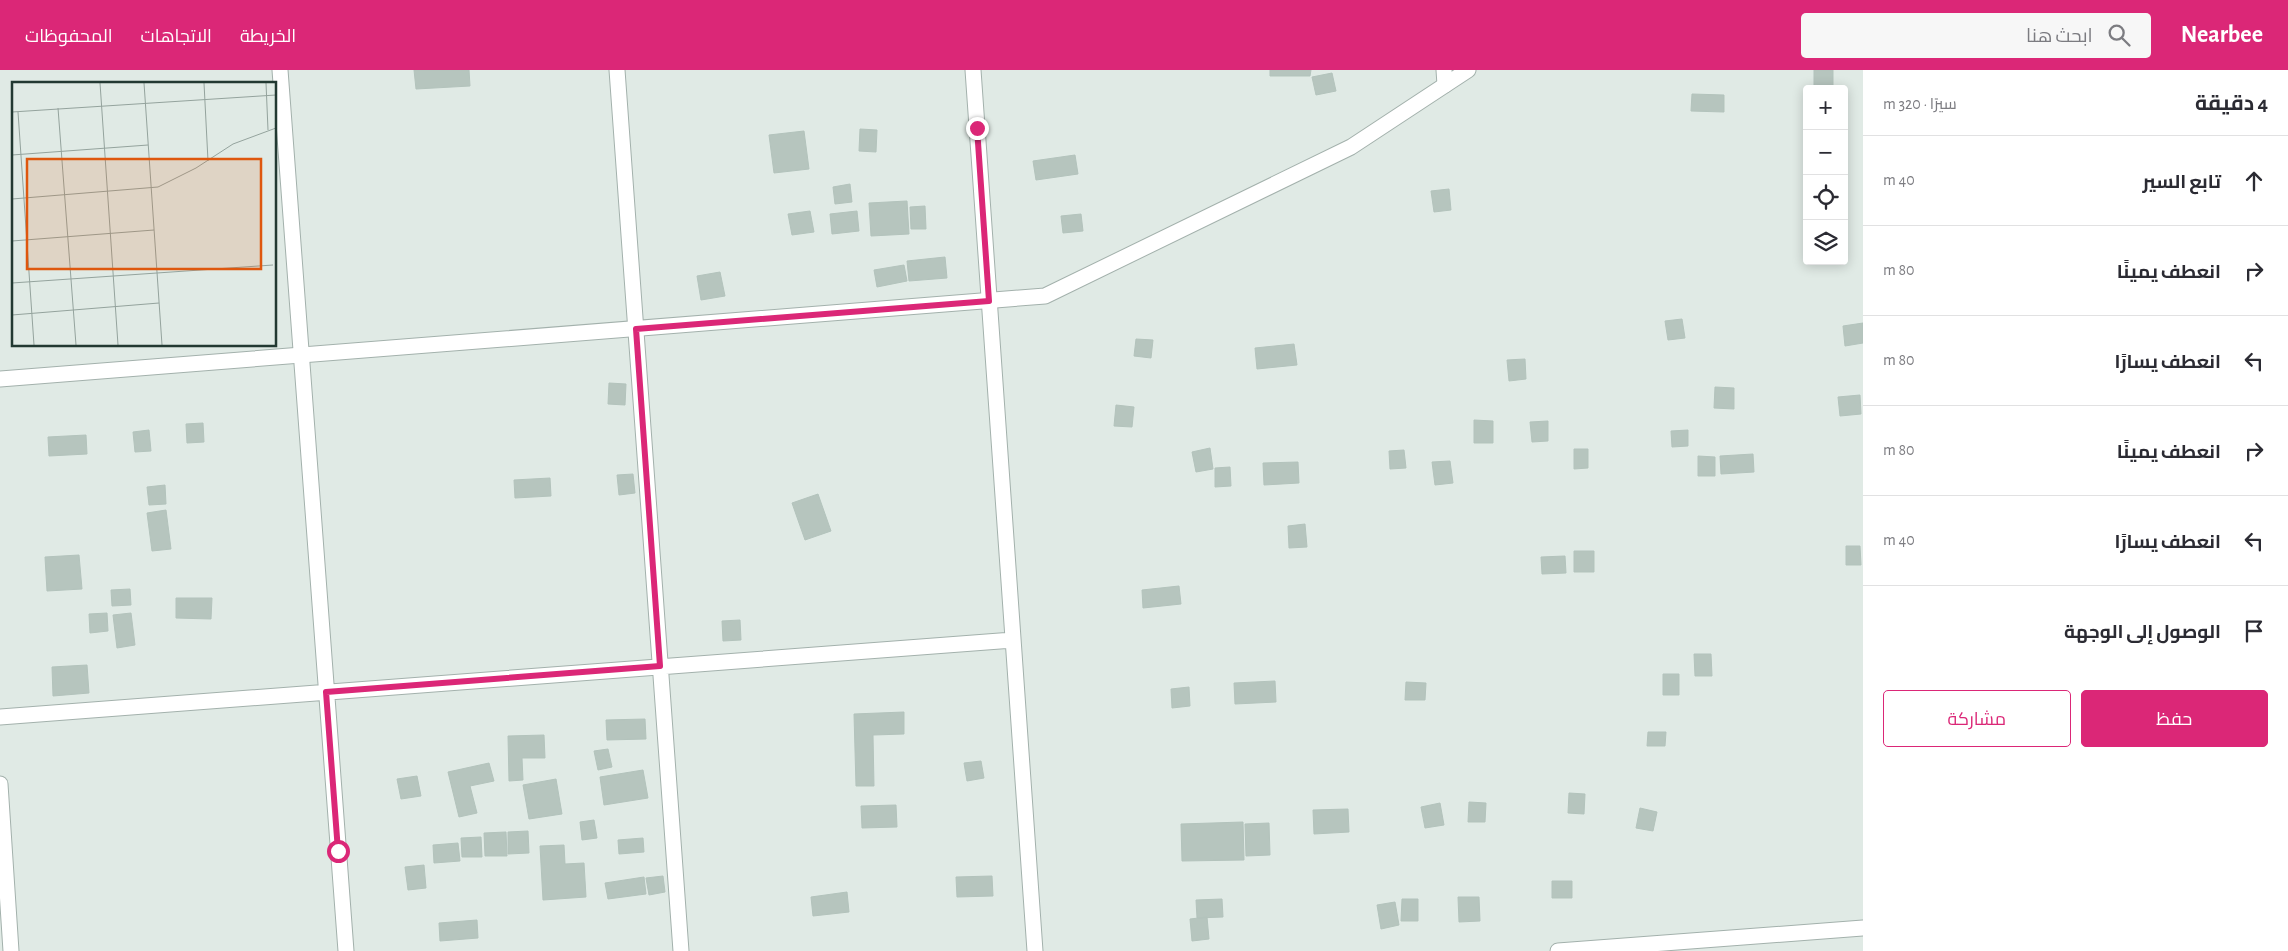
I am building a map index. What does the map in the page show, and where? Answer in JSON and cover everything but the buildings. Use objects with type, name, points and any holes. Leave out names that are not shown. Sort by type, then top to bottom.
[{"type":"street","points":[[280,70],[346,951]]},
{"type":"street","points":[[617,70],[681,951]]},
{"type":"street","points":[[973,70],[1035,951]]},
{"type":"street","points":[[0,379],[1045,296],[1351,148],[1444,78],[1468,70]]},
{"type":"street","points":[[0,717],[1013,640]]},
{"type":"street","points":[[0,784],[11,951]]},
{"type":"street","points":[[1558,951],[1863,928]]},
{"type":"route","points":[[338,851],[326,692],[660,666],[636,329],[989,301],[977,128]]}]
